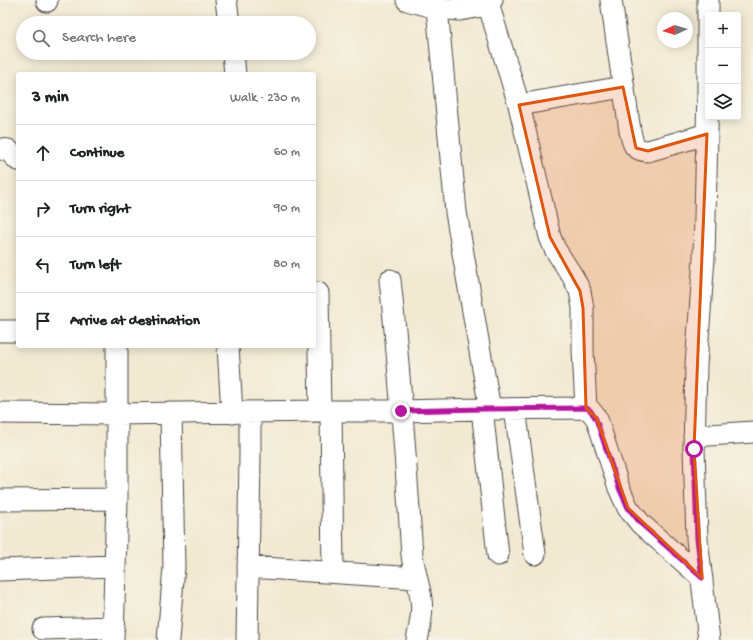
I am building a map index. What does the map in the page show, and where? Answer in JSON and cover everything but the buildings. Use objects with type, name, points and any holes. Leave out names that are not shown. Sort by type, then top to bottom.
[{"type":"street","points":[[226,0],[228,16]]},
{"type":"street","points":[[407,0],[437,8],[460,10],[482,6],[490,1],[519,105],[550,237],[555,249],[580,291],[583,308],[583,350],[586,408]]},
{"type":"street","points":[[611,0],[632,141],[636,148],[641,151],[648,151],[707,134]]},
{"type":"street","points":[[708,0],[708,92],[704,258],[696,365],[694,436],[697,539],[709,640]]},
{"type":"street","points":[[437,8],[456,212],[486,409],[498,555]]},
{"type":"street","points":[[233,60],[235,72]]},
{"type":"street","points":[[519,105],[623,87]]},
{"type":"street","points":[[390,280],[396,332],[413,567],[421,599],[422,615],[417,640]]},
{"type":"street","points":[[318,292],[326,411],[333,572]]},
{"type":"street","points":[[0,331],[16,331]]},
{"type":"street","points":[[43,629],[114,634],[117,499],[117,348]]},
{"type":"street","points":[[228,348],[250,455],[247,640]]},
{"type":"street","points":[[0,413],[117,414],[586,408],[590,410],[596,419],[619,488],[628,508],[641,524],[702,578]]},
{"type":"street","points":[[515,409],[535,554]]},
{"type":"street","points":[[168,640],[174,567],[171,413]]},
{"type":"street","points":[[694,436],[753,432]]},
{"type":"street","points":[[0,500],[117,499]]},
{"type":"street","points":[[0,570],[115,566]]},
{"type":"street","points":[[248,567],[416,578]]},
{"type":"highlighted area","points":[[623,87],[636,148],[648,151],[707,134],[694,449],[702,578],[628,508],[597,419],[586,408],[583,308],[580,291],[550,237],[519,105]]},
{"type":"route","points":[[401,411],[586,408],[590,410],[596,419],[619,488],[628,508],[641,524],[702,578],[697,539],[694,449]]}]
